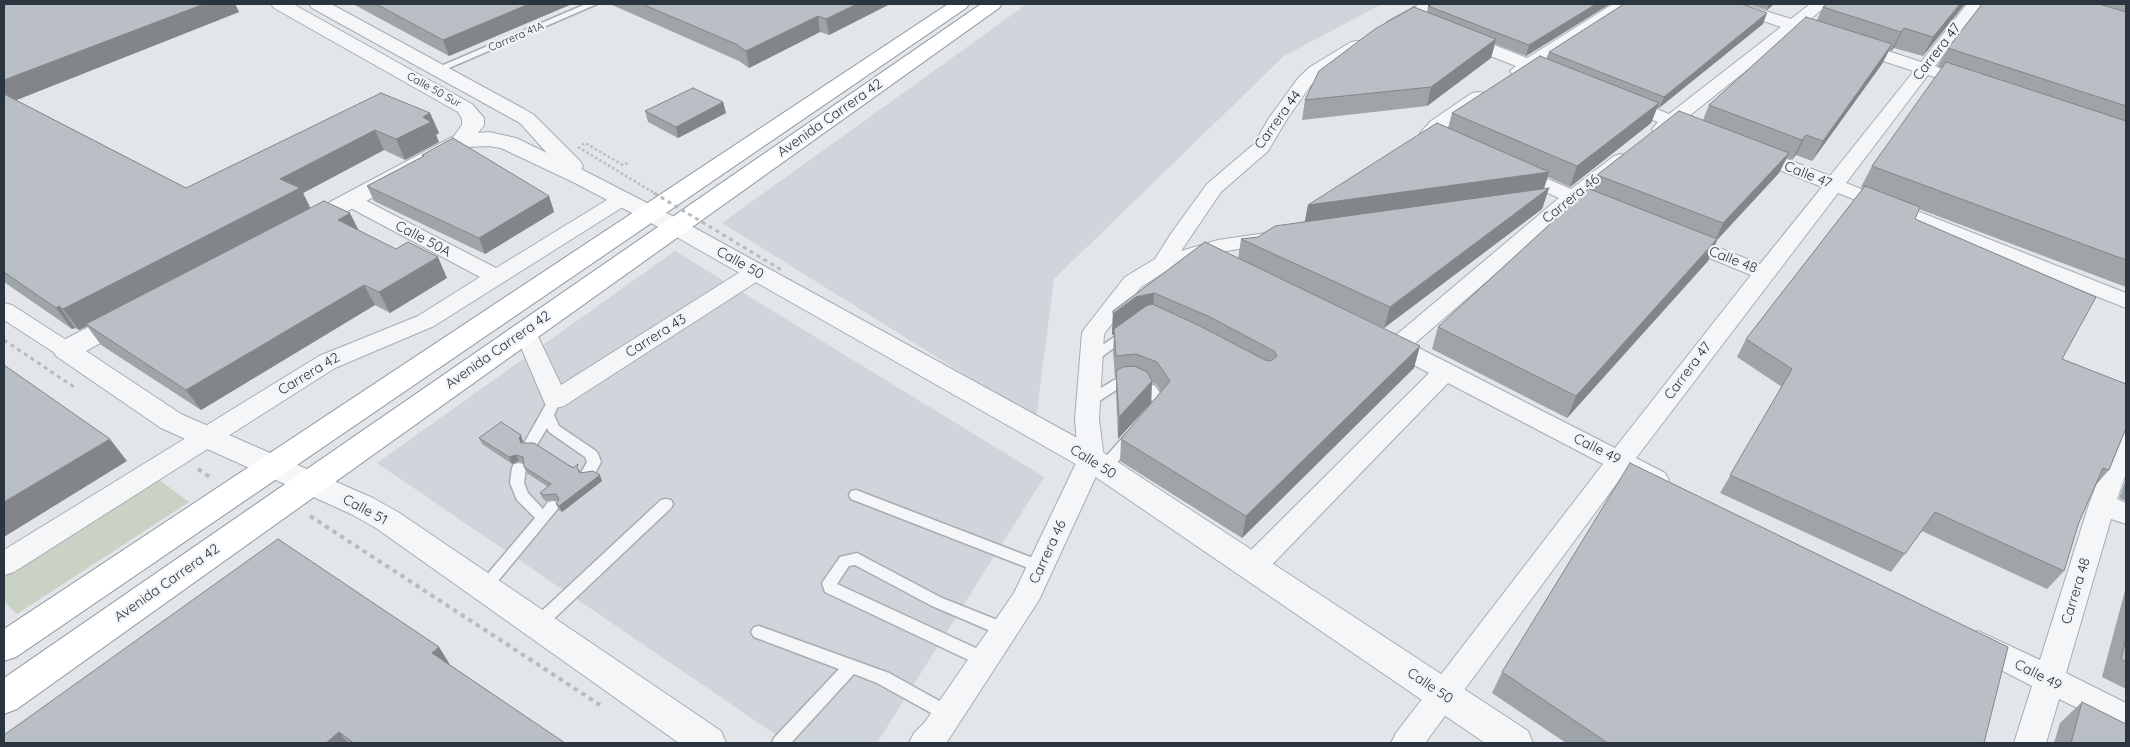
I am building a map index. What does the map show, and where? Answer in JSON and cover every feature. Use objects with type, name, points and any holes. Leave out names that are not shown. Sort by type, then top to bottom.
[{"type":"highway","name":"Avenida Carrera 42","points":[[4,698],[306,497],[525,331],[662,220],[960,4]]},
{"type":"highway","name":"Avenida Carrera 42","points":[[6,643],[272,467],[662,220],[993,4]]},
{"type":"street","name":"Calle 50 Sur","points":[[280,4],[465,108],[473,118],[473,125],[462,141]]},
{"type":"street","name":"Calle 50 Sur","points":[[318,4],[527,119],[583,178]]},
{"type":"street","name":"Carrera 44","points":[[1093,333],[1133,282],[1163,263],[1177,239],[1214,188],[1261,147],[1278,118],[1305,81],[1316,71],[1431,4]]},
{"type":"street","points":[[1465,149],[1429,133],[1456,112],[1623,4]]},
{"type":"street","points":[[1728,4],[1820,34]]},
{"type":"street","points":[[1649,138],[1820,4]]},
{"type":"street","name":"Carrera 47","points":[[1407,743],[1444,696],[1550,551],[1764,273],[1975,4]]},
{"type":"street","points":[[1406,17],[1424,24]]},
{"type":"street","points":[[1450,34],[1574,82]]},
{"type":"street","points":[[1839,40],[1952,78]]},
{"type":"street","points":[[1608,96],[1717,138]]},
{"type":"street","name":"Calle 50 Sur","points":[[462,141],[489,139],[508,143],[583,178],[662,220]]},
{"type":"street","points":[[281,236],[462,141]]},
{"type":"street","name":"Calle 47","points":[[1735,146],[2126,301]]},
{"type":"street","name":"Carrera 46","points":[[1398,346],[1572,197],[1633,150]]},
{"type":"street","points":[[1500,165],[1626,219]]},
{"type":"street","points":[[1532,203],[1572,197]]},
{"type":"street","name":"Carrera 42","points":[[4,564],[327,362],[345,352],[426,320],[622,199]]},
{"type":"street","name":"Calle 50A","points":[[350,200],[496,278]]},
{"type":"street","name":"Calle 50","points":[[662,220],[1097,463],[1515,743]]},
{"type":"street","name":"Calle 48","points":[[1663,233],[1764,273]]},
{"type":"street","points":[[1163,263],[1200,252],[1247,242],[1296,235]]},
{"type":"street","points":[[1200,252],[1227,264]]},
{"type":"street","name":"Carrera 43","points":[[552,408],[756,272]]},
{"type":"street","points":[[66,350],[144,309]]},
{"type":"street","name":"Calle 51","points":[[4,310],[171,421],[272,467],[306,497],[362,506],[387,520],[708,743]]},
{"type":"street","points":[[525,331],[552,408]]},
{"type":"street","name":"Carrera 46","points":[[925,743],[948,714],[1025,600],[1097,463],[1088,418],[1093,333]]},
{"type":"street","name":"Calle 49","points":[[1371,333],[1681,492]]},
{"type":"street","points":[[1252,567],[1445,372]]},
{"type":"street","name":"Carrera 48","points":[[2030,743],[2049,681],[2114,509],[2126,441]]},
{"type":"street","name":"Calle 49","points":[[1953,631],[2049,681],[2126,718]]},
{"type":"lane","name":"Carrera 41A","points":[[439,69],[593,4]]},
{"type":"lane","points":[[1091,359],[1140,323]]},
{"type":"lane","points":[[1088,402],[1118,383],[1134,382],[1151,389],[1160,403],[1144,421],[1097,463]]},
{"type":"lane","points":[[530,445],[552,408]]},
{"type":"lane","points":[[552,408],[554,429],[591,454],[594,462],[588,473]]},
{"type":"lane","points":[[519,468],[517,483],[522,496],[543,518]]},
{"type":"lane","points":[[856,494],[1041,568]]},
{"type":"lane","points":[[537,625],[666,504]]},
{"type":"lane","points":[[484,588],[553,506]]},
{"type":"lane","points":[[985,660],[836,592],[830,588],[829,583],[846,560],[857,559],[937,602],[1005,630]]},
{"type":"lane","points":[[759,632],[883,678],[948,714]]},
{"type":"lane","points":[[780,743],[852,666]]},
{"type":"path","points":[[630,162],[624,165],[586,144],[578,147],[782,271]]},
{"type":"path","points":[[306,497],[609,711]]},
{"type":"shaded area","points":[[1027,4],[1382,4],[1284,56],[1054,279],[1036,419],[722,223]]},
{"type":"shaded area","points":[[675,251],[1044,477],[877,743],[788,743],[377,463]]},
{"type":"green space","points":[[158,479],[189,502],[17,614],[4,602],[4,575]]},
{"type":"building","points":[[4,4],[204,4],[4,80]]},
{"type":"building","points":[[376,4],[529,4],[443,40]]},
{"type":"building","points":[[642,4],[857,4],[826,19],[818,16],[746,51],[736,44]]},
{"type":"building","points":[[1433,4],[1596,4],[1529,45],[1428,6]]},
{"type":"building","points":[[1624,4],[1742,4],[1767,13],[1664,97],[1549,52]]},
{"type":"building","points":[[1827,4],[1960,4],[1933,37],[1904,28],[1901,32],[1823,7]]},
{"type":"building","points":[[1982,4],[2099,4],[2126,12],[2126,106],[1948,48]]},
{"type":"building","points":[[1414,7],[1496,39],[1431,87],[1305,100],[1319,71],[1375,29]]},
{"type":"building","points":[[1806,17],[1892,44],[1823,141],[1806,135],[1802,140],[1709,105]]},
{"type":"building","points":[[1540,56],[1659,103],[1577,166],[1452,113]]},
{"type":"building","points":[[1946,62],[2126,121],[2126,260],[1872,166]]},
{"type":"building","points":[[693,88],[723,102],[676,127],[645,111]]},
{"type":"building","points":[[381,93],[430,113],[423,117],[431,122],[396,139],[375,130],[280,179],[300,188],[63,309],[59,306],[56,308],[4,272],[4,94],[186,188]]},
{"type":"building","points":[[1679,111],[1789,153],[1723,223],[1597,175]]},
{"type":"building","points":[[1437,123],[1549,172],[1308,205]]},
{"type":"building","points":[[453,138],[549,196],[479,238],[367,186],[424,156],[422,155]]},
{"type":"building","points":[[1865,186],[1920,207],[1915,219],[2096,297],[2062,359],[2126,384],[2126,428],[2109,470],[2103,468],[2079,522],[2064,571],[1935,512],[1905,554],[1730,475],[1792,369],[1746,339]]},
{"type":"building","points":[[1549,188],[1390,307],[1241,239],[1258,237],[1275,226]]},
{"type":"building","points":[[1587,188],[1717,239],[1576,396],[1438,327]]},
{"type":"building","points":[[324,201],[350,213],[338,220],[396,249],[408,242],[438,257],[379,292],[364,285],[186,390],[86,324]]},
{"type":"building","points":[[1205,242],[1420,346],[1246,516],[1121,439],[1170,381],[1157,362],[1136,354],[1116,356],[1114,329],[1146,306],[1152,304],[1198,325],[1265,360],[1271,361],[1277,356],[1274,351],[1208,316],[1154,293],[1136,297],[1113,314],[1113,311]]},
{"type":"building","points":[[4,365],[110,439],[4,502]]},
{"type":"building","points":[[1134,366],[1147,372],[1152,381],[1119,417],[1116,371],[1123,367]]},
{"type":"building","points":[[501,422],[521,435],[519,438],[521,443],[534,443],[573,468],[578,464],[577,468],[580,473],[593,471],[600,475],[559,506],[556,504],[559,499],[556,494],[544,495],[540,493],[551,484],[524,467],[523,457],[516,455],[509,457],[479,438]]},
{"type":"building","points":[[1630,463],[2008,647],[1984,743],[1608,743],[1502,672]]},
{"type":"building","points":[[278,539],[439,647],[432,653],[565,743],[354,743],[339,732],[326,743],[4,743],[4,735]]},
{"type":"building","points":[[2126,638],[2126,662],[2121,659]]},
{"type":"building","points":[[2082,702],[2126,724],[2126,743],[2071,743]]}]
